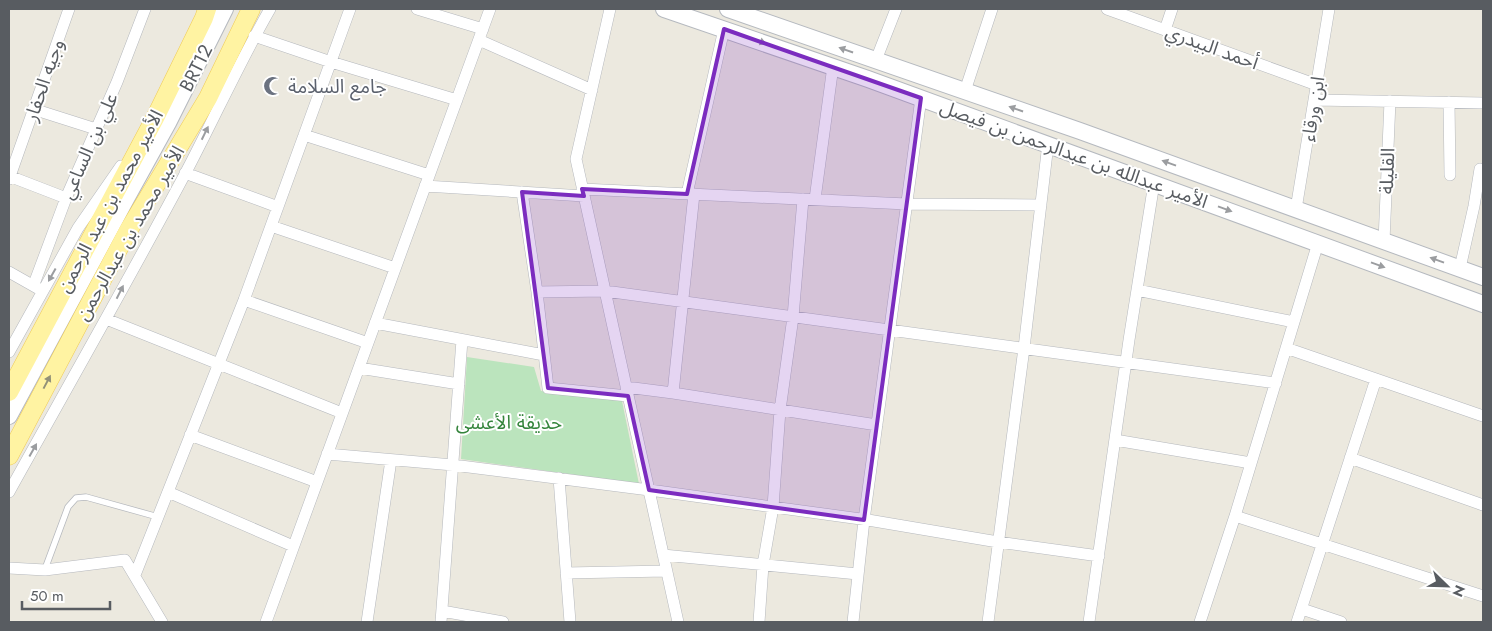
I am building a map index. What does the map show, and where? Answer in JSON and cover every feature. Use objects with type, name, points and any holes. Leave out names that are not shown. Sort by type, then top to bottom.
[{"type":"main road","name":"الأمير محمد بن عبد الرحمن","points":[[9,392],[155,118],[207,9]]},
{"type":"main road","name":"BRT12","points":[[9,416],[168,124],[225,9]]},
{"type":"main road","name":"الأمير عبدالله بن عبدالرحمن بن فيصل","points":[[664,9],[833,66],[1483,304]]},
{"type":"main road","name":"الأمير عبدالله بن عبدالرحمن بن فيصل","points":[[729,9],[965,91],[1483,277]]},
{"type":"main road","name":"الأمير محمد بن عبدالرحمن","points":[[9,456],[128,231],[208,98],[228,60],[250,10]]},
{"type":"street","name":"وجيه الحفار","points":[[9,177],[69,9]]},
{"type":"street","name":"علي بن الساعي","points":[[38,288],[66,198],[117,82],[145,9]]},
{"type":"street","points":[[9,492],[185,173],[251,42],[270,9]]},
{"type":"street","points":[[135,575],[244,300],[350,9]]},
{"type":"street","points":[[417,9],[483,29]]},
{"type":"street","points":[[266,622],[490,9]]},
{"type":"street","points":[[610,9],[576,159],[678,622]]},
{"type":"street","points":[[876,60],[896,9]]},
{"type":"street","points":[[965,91],[992,9]]},
{"type":"street","name":"أحمد البيدري","points":[[1107,9],[1317,85]]},
{"type":"street","points":[[1165,30],[1172,9]]},
{"type":"street","name":"ابن ورقاء","points":[[1296,209],[1329,9]]},
{"type":"street","points":[[250,10],[251,42]]},
{"type":"street","points":[[673,393],[691,194],[724,29]]},
{"type":"street","points":[[479,40],[592,90]]},
{"type":"street","points":[[228,60],[251,42]]},
{"type":"street","points":[[251,42],[330,62],[457,100]]},
{"type":"street","points":[[759,622],[764,565],[773,507],[780,410],[809,199],[833,66]]},
{"type":"street","points":[[853,622],[864,520],[921,98]]},
{"type":"street","points":[[1315,100],[1483,103]]},
{"type":"street","name":"القليلة","points":[[1384,241],[1390,101]]},
{"type":"street","points":[[1449,102],[1450,175]]},
{"type":"street","points":[[33,109],[96,130]]},
{"type":"street","name":"الأمير محمد بن عبدالرحمن","points":[[9,352],[38,288],[155,118]]},
{"type":"street","points":[[304,135],[427,181],[522,192],[691,194],[906,204],[1041,205]]},
{"type":"street","points":[[988,622],[1024,348],[1048,144]]},
{"type":"street","points":[[1460,268],[1474,206],[1480,168]]},
{"type":"street","points":[[185,173],[278,207]]},
{"type":"street","points":[[9,177],[66,198]]},
{"type":"street","points":[[1089,622],[1154,183]]},
{"type":"street","points":[[522,192],[537,292],[548,388],[673,393],[877,425]]},
{"type":"street","points":[[271,226],[395,268]]},
{"type":"street","points":[[1200,622],[1235,516],[1318,243]]},
{"type":"street","points":[[9,272],[38,288]]},
{"type":"street","points":[[1137,290],[1294,322]]},
{"type":"street","points":[[537,292],[605,291],[1276,382]]},
{"type":"street","points":[[244,300],[368,342]]},
{"type":"street","points":[[106,319],[342,413]]},
{"type":"street","points":[[375,323],[544,355]]},
{"type":"street","points":[[462,340],[442,617],[502,622]]},
{"type":"street","points":[[1286,348],[1483,416]]},
{"type":"street","points":[[359,368],[459,384]]},
{"type":"street","points":[[1297,622],[1376,379]]},
{"type":"street","points":[[190,435],[317,482]]},
{"type":"street","points":[[1115,440],[1251,464]]},
{"type":"street","points":[[327,454],[453,465],[559,478],[864,520],[1098,556]]},
{"type":"street","points":[[1350,458],[1483,505]]},
{"type":"street","points":[[367,622],[391,460]]},
{"type":"street","points":[[559,478],[570,622]]},
{"type":"street","points":[[168,492],[293,546]]},
{"type":"street","points":[[1235,516],[1483,596]]},
{"type":"street","points":[[663,555],[858,574]]},
{"type":"street","points":[[9,568],[45,570],[126,560],[162,622]]},
{"type":"street","points":[[566,573],[666,571]]},
{"type":"street","points":[[1302,609],[1341,622]]},
{"type":"lane","points":[[45,570],[68,507],[76,498],[86,497],[158,517]]},
{"type":"highlighted area","points":[[724,29],[921,98],[864,520],[649,490],[628,396],[548,388],[522,192],[584,196],[582,189],[687,194]]},
{"type":"green space","name":"حديقة الأعشى","points":[[467,357],[534,367],[541,391],[621,396],[639,484],[461,459]]},
{"type":"place","name":"جامع السلامة","points":[[273,86]]}]
